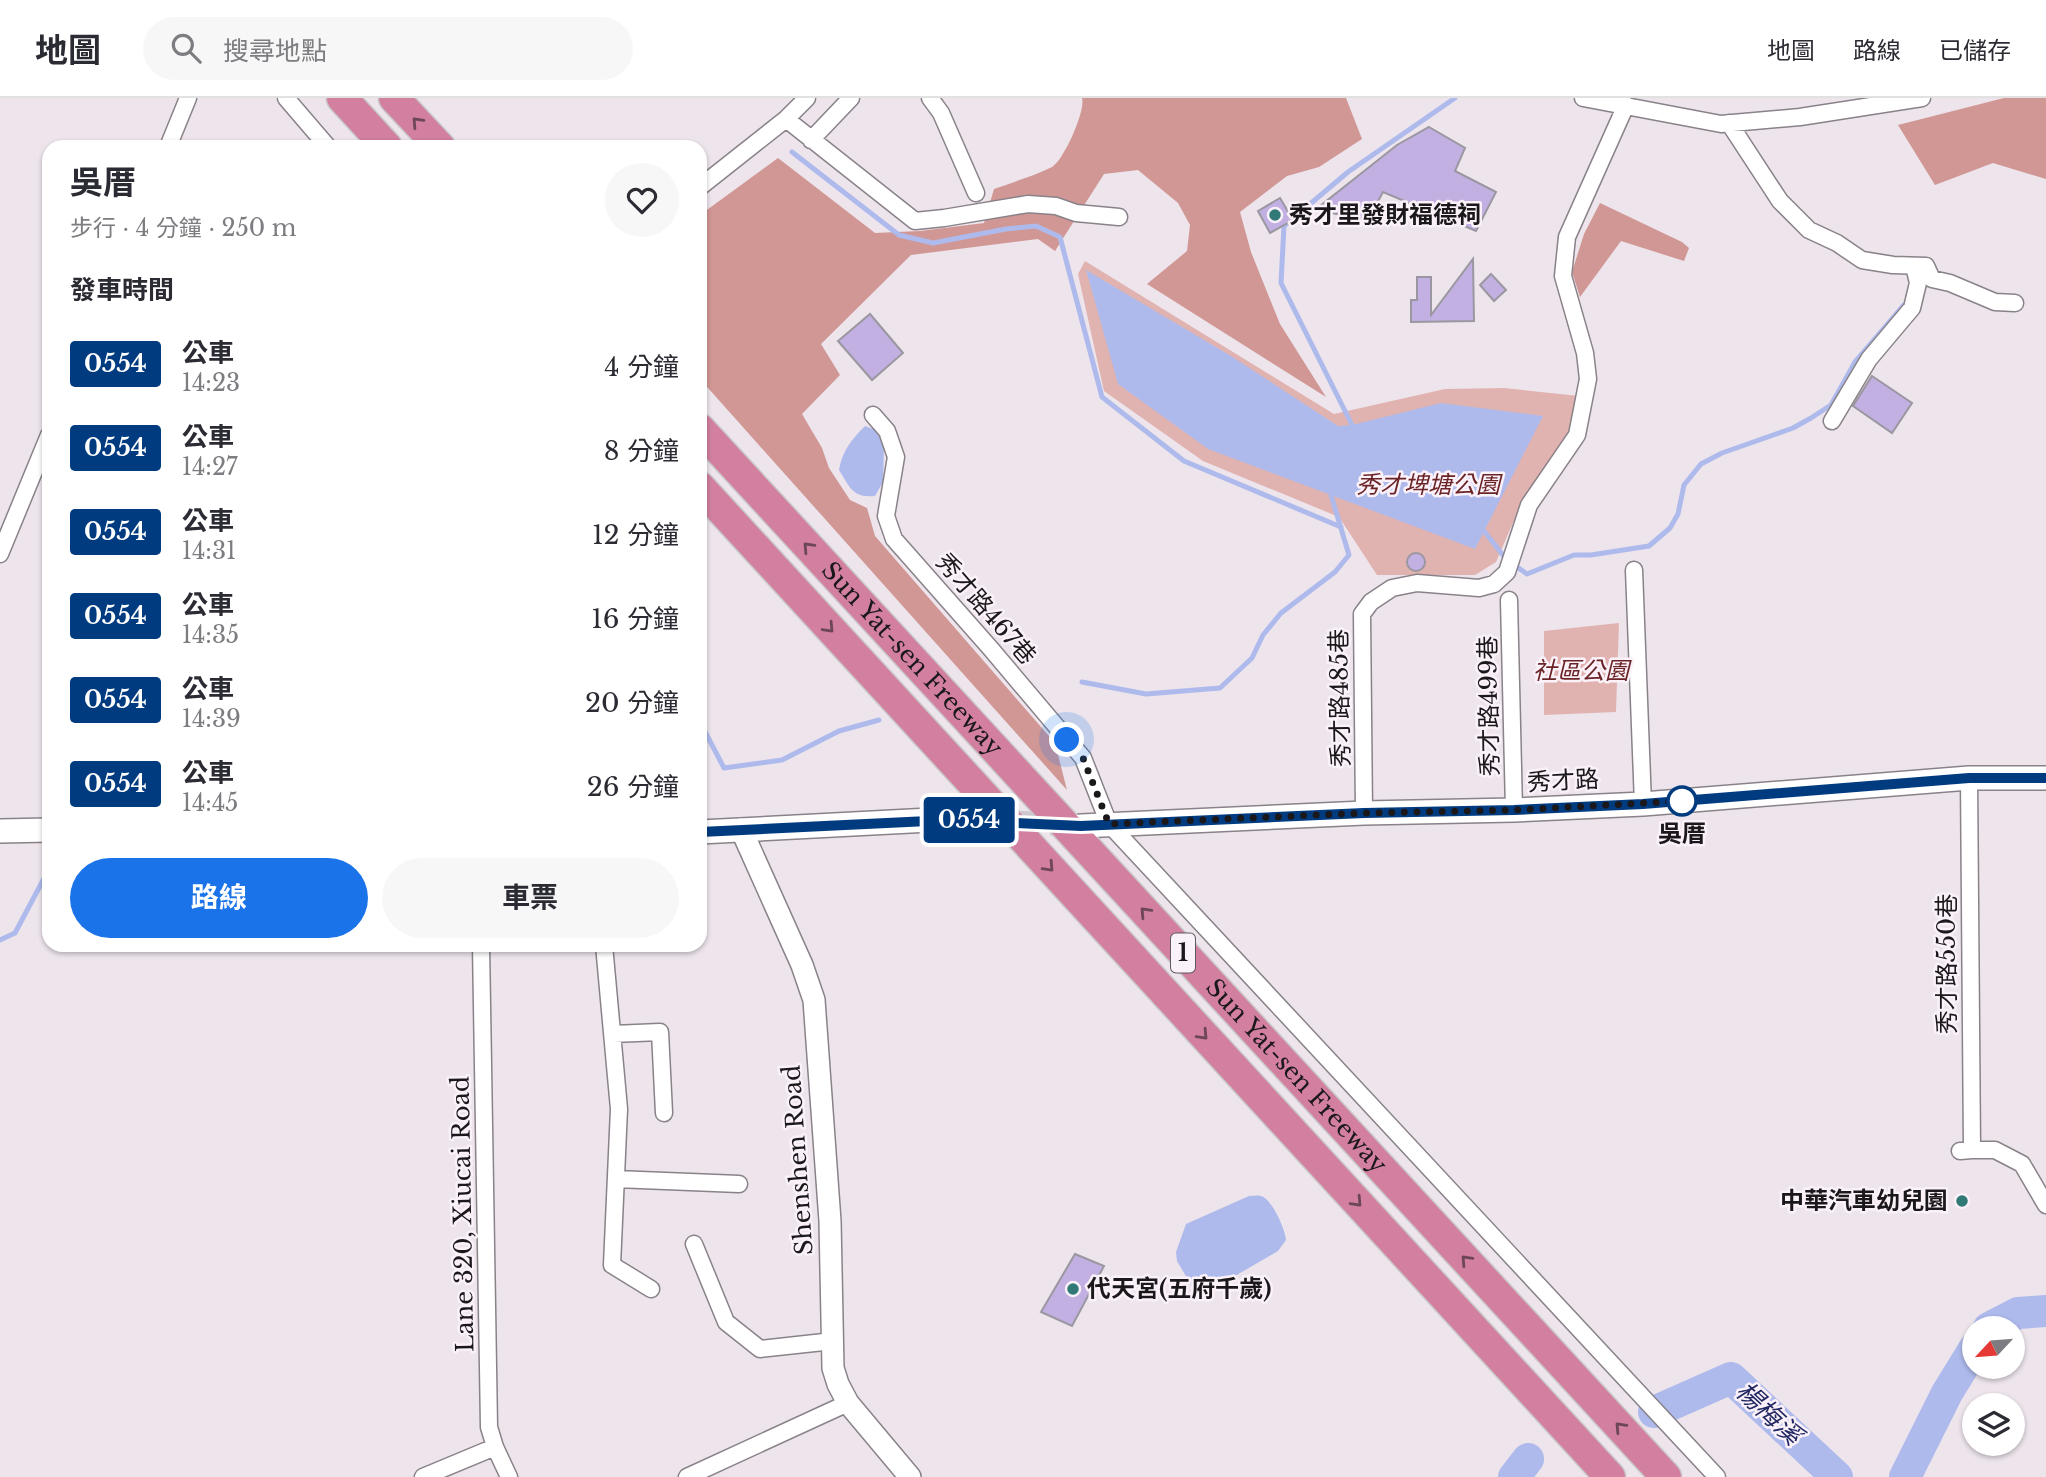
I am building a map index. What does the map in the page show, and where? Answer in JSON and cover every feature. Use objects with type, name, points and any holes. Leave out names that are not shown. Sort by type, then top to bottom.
[{"type":"highway","points":[[342,98],[381,140]]},
{"type":"highway","points":[[394,98],[433,140]]},
{"type":"highway","name":"Sun Yat-sen Freeway","points":[[707,437],[1666,1477]]},
{"type":"highway","name":"Sun Yat-sen Freeway","points":[[707,495],[1610,1477]]},
{"type":"main road","name":"秀才路","points":[[1081,826],[1643,804],[1969,778],[2046,778]]},
{"type":"main road","points":[[707,831],[949,820]]},
{"type":"main road","points":[[0,831],[42,830]]},
{"type":"street","points":[[171,140],[188,98]]},
{"type":"street","points":[[286,98],[322,140]]},
{"type":"street","points":[[707,181],[786,119],[807,98]]},
{"type":"street","points":[[811,140],[851,98]]},
{"type":"street","points":[[930,98],[941,113],[976,193]]},
{"type":"street","points":[[1583,98],[1721,124],[1800,117],[1922,98]]},
{"type":"street","name":"秀才路485巷","points":[[1364,813],[1362,614],[1371,602],[1392,588],[1417,583],[1479,588],[1494,584],[1507,572],[1529,505],[1577,435],[1588,379],[1585,353],[1563,276],[1567,237],[1626,105]]},
{"type":"street","points":[[786,119],[915,221],[1028,204],[1056,206],[1076,213],[1119,216]]},
{"type":"street","points":[[1729,123],[1780,201],[1809,230],[1837,243],[1862,260],[1926,266],[1932,279],[1950,283],[1995,302],[2015,303]]},
{"type":"street","points":[[1832,421],[1869,359],[1912,308],[1918,283],[1913,266]]},
{"type":"street","name":"秀才路467巷","points":[[873,415],[887,431],[896,457],[886,516],[894,539],[1083,758],[1109,824]]},
{"type":"street","points":[[0,554],[42,452]]},
{"type":"street","points":[[1634,570],[1643,804]]},
{"type":"street","name":"秀才路499巷","points":[[1509,600],[1514,810]]},
{"type":"street","name":"秀才路550巷","points":[[1969,778],[1966,1151],[1995,1150],[2022,1164],[2046,1205]]},
{"type":"street","points":[[1109,824],[1717,1477]]},
{"type":"street","name":"Shenshen Road","points":[[741,829],[802,965],[814,1000],[830,1221],[833,1368],[848,1403],[910,1477]]},
{"type":"street","name":"Lane 320, Xiucai Road","points":[[481,952],[489,1427],[509,1477]]},
{"type":"street","points":[[605,952],[619,1109],[612,1265],[652,1289]]},
{"type":"street","points":[[613,1034],[660,1032],[664,1112]]},
{"type":"street","points":[[616,1178],[738,1184]]},
{"type":"street","points":[[694,1244],[726,1322],[760,1349],[833,1341]]},
{"type":"street","points":[[687,1477],[848,1403]]},
{"type":"street","points":[[423,1477],[495,1447]]},
{"type":"green space","name":"秀才埤塘公園","points":[[1085,261],[1334,414],[1445,389],[1504,388],[1579,396],[1573,425],[1522,502],[1496,562],[1475,575],[1377,575],[1339,517],[1203,461],[1104,391],[1078,274]]},
{"type":"green space","name":"社區公園","points":[[1619,623],[1616,712],[1544,715],[1544,631]]},
{"type":"shaded area","points":[[1082,98],[1346,98],[1362,139],[1319,167],[1287,176],[1240,212],[1251,252],[1280,324],[1326,397],[1147,284],[1187,251],[1190,225],[1178,203],[1138,170],[1104,174],[1055,251],[1038,239],[911,255],[821,344],[840,375],[802,414],[822,448],[829,468],[850,500],[867,508],[875,536],[1055,743],[1067,790],[707,387],[707,210],[778,158],[875,233],[920,231],[984,223],[994,189],[1057,163],[1077,124]]},
{"type":"shaded area","points":[[2004,98],[2046,98],[2046,179],[1993,163],[1935,185],[1898,125]]},
{"type":"shaded area","points":[[1600,203],[1682,242],[1689,248],[1684,261],[1621,241],[1580,297],[1572,272],[1584,234]]},
{"type":"water","name":"秀才埤塘公園","points":[[1086,270],[1231,356],[1338,426],[1441,403],[1543,416],[1475,549],[1208,449],[1118,384]]},
{"type":"water","points":[[865,426],[876,430],[884,447],[883,482],[875,496],[856,493],[839,470],[848,446]]},
{"type":"water","points":[[1249,1196],[1265,1198],[1281,1222],[1286,1240],[1278,1251],[1204,1294],[1194,1290],[1177,1261],[1176,1252],[1186,1224]]},
{"type":"building","points":[[1429,127],[1465,148],[1455,171],[1496,192],[1476,231],[1383,192],[1368,220],[1315,210],[1397,145]]},
{"type":"building","name":"秀才里發財福德祠","points":[[1280,198],[1293,220],[1270,233],[1258,211]]},
{"type":"building","points":[[1473,259],[1474,321],[1411,322],[1411,300],[1417,300],[1417,277],[1431,277],[1431,315]]},
{"type":"building","points":[[1491,274],[1506,290],[1494,301],[1480,285]]},
{"type":"building","points":[[870,314],[903,353],[872,380],[838,341]]},
{"type":"building","points":[[1872,376],[1912,403],[1892,433],[1853,406]]},
{"type":"building","points":[[1416,553],[1422,556],[1425,562],[1422,568],[1416,571],[1410,568],[1407,562],[1410,556]]},
{"type":"building","name":"代天宮(五府千歲)","points":[[1075,1254],[1104,1266],[1072,1326],[1041,1312]]},
{"type":"waterway","points":[[1351,429],[1352,425],[1281,283],[1284,226],[1348,172],[1455,98]]},
{"type":"waterway","points":[[792,152],[899,235],[933,243],[1036,226],[1060,237],[1102,397],[1184,461],[1341,527]]},
{"type":"waterway","points":[[1479,530],[1484,531],[1506,559],[1527,574],[1574,555],[1649,546],[1670,528],[1678,514],[1684,485],[1701,464],[1722,453],[1793,428],[1831,405],[1855,362],[1904,305]]},
{"type":"waterway","points":[[1082,682],[1146,694],[1220,688],[1252,658],[1263,635],[1281,613],[1335,572],[1349,555],[1331,495],[1333,489]]},
{"type":"waterway","points":[[707,735],[724,768],[782,760],[839,731],[879,720]]},
{"type":"waterway","points":[[0,940],[15,933],[42,882]]},
{"type":"waterway","name":"楊梅溪","points":[[2012,1316],[2018,1313],[2046,1311]]},
{"type":"waterway","name":"楊梅溪","points":[[1905,1477],[1962,1369]]},
{"type":"waterway","name":"楊梅溪","points":[[1654,1412],[1731,1378],[1837,1477]]},
{"type":"waterway","name":"楊梅溪","points":[[1514,1477],[1528,1459]]},
{"type":"tunnel","points":[[949,819],[1074,825]]},
{"type":"bus line","name":"0554","points":[[707,831],[949,820],[1081,826],[1364,813],[1514,810],[1643,804],[1969,778],[2046,778]]},
{"type":"place","name":"秀才里發財福德祠","points":[[1275,215]]},
{"type":"place","name":"吳厝","points":[[1682,801]]},
{"type":"place","name":"中華汽車幼兒園","points":[[1962,1201]]},
{"type":"place","name":"代天宮(五府千歲)","points":[[1073,1289]]},
{"type":"route","points":[[1067,740],[1083,758],[1109,824],[1364,813],[1514,810],[1682,801]]}]
